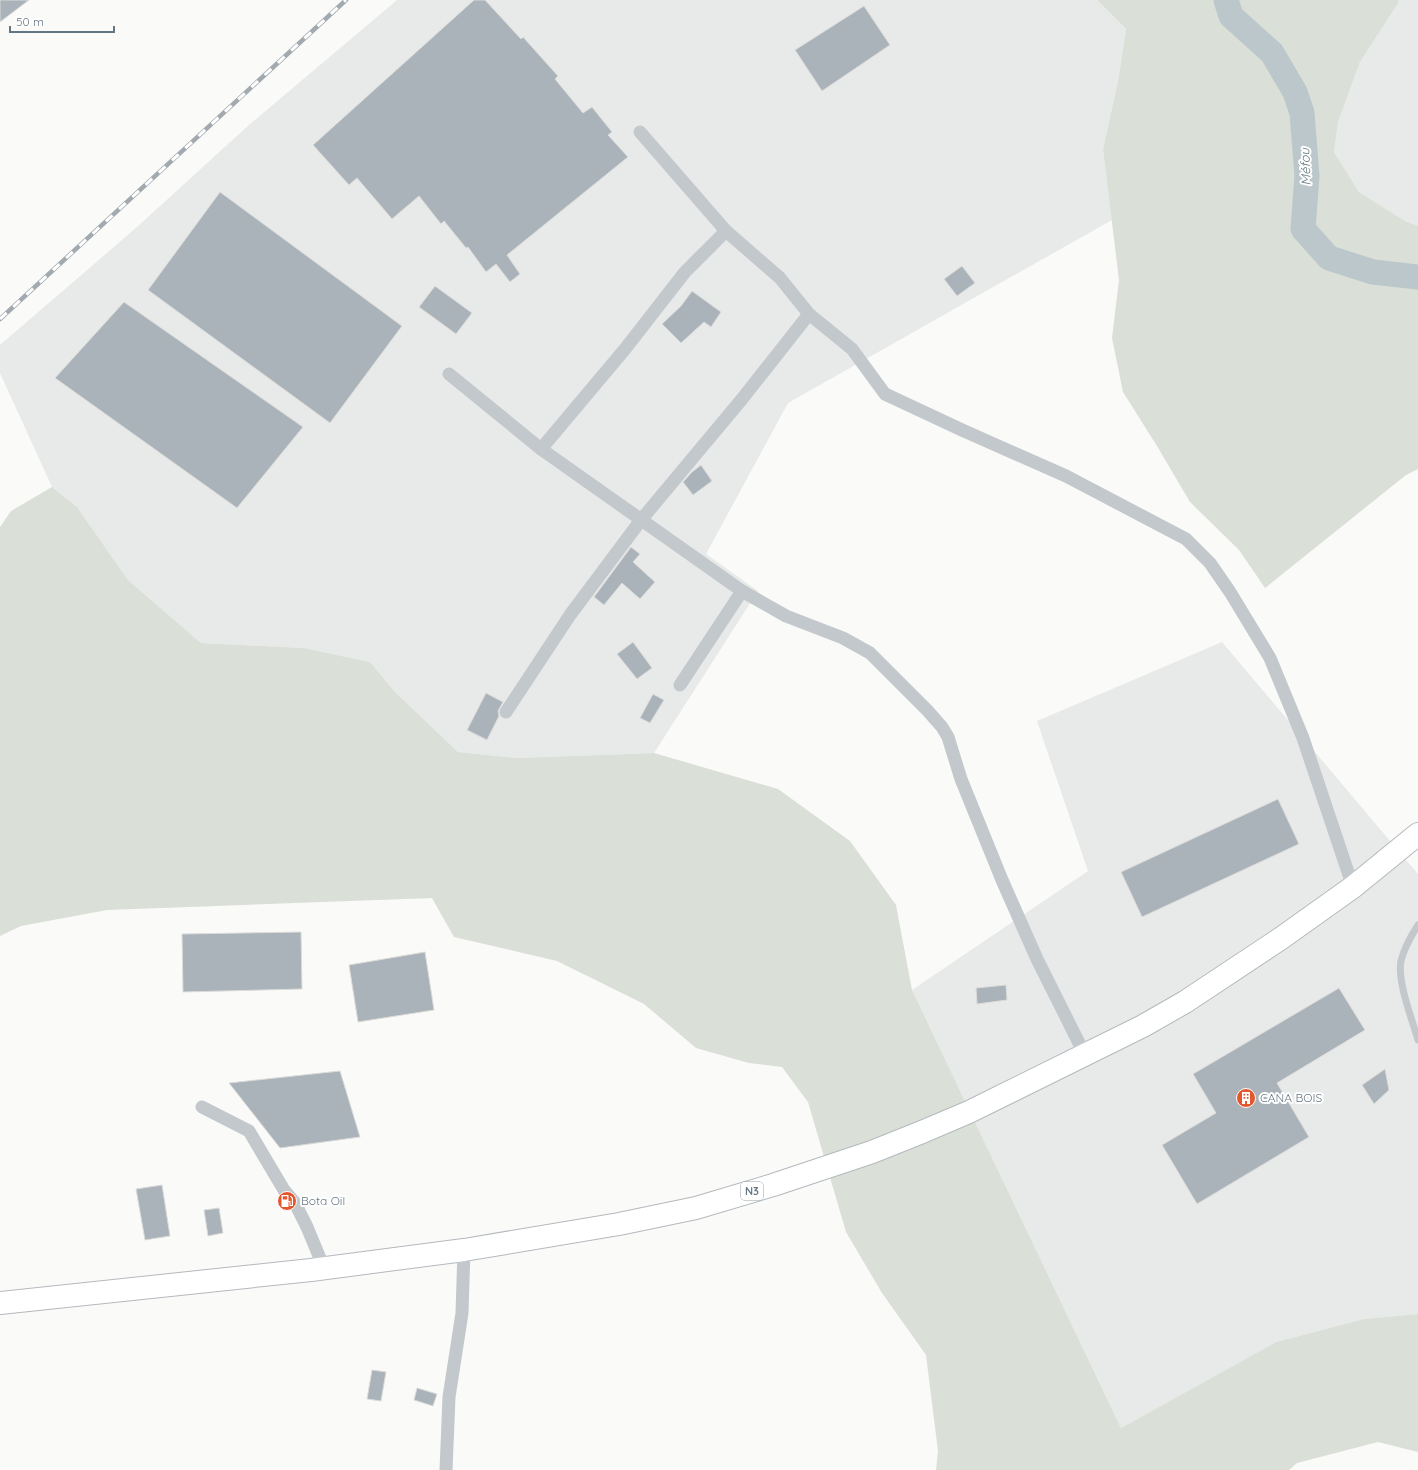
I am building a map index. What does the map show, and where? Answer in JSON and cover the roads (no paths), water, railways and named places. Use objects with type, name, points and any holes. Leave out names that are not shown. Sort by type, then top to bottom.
[{"type":"highway","name":"N3","points":[[0,1303],[324,1268],[464,1250],[619,1224],[696,1208],[773,1185],[872,1152],[969,1112],[1143,1026],[1185,1002],[1280,938],[1353,886],[1418,834]]},
{"type":"street","points":[[640,132],[726,231],[780,278],[809,314],[852,349],[885,394],[1066,476],[1186,539],[1210,563],[1230,592],[1270,658],[1303,738],[1353,886]]},
{"type":"street","points":[[541,449],[626,349],[685,272],[726,231]]},
{"type":"street","points":[[506,712],[570,615],[641,520],[742,399],[809,314]]},
{"type":"street","points":[[450,374],[541,449],[742,591],[786,616],[843,638],[870,653],[942,728],[948,737],[961,779],[1002,880],[1037,959],[1085,1055]]},
{"type":"street","points":[[680,685],[742,591]]},
{"type":"street","points":[[202,1108],[249,1131],[284,1190],[295,1203],[307,1226],[324,1268]]},
{"type":"street","points":[[446,1470],[449,1397],[462,1313],[464,1250]]},
{"type":"lane","points":[[1418,925],[1408,941],[1401,962],[1401,979],[1418,1040]]},
{"type":"waterway","name":"Méfou","points":[[1226,0],[1231,16],[1272,53],[1295,92],[1302,113],[1307,176],[1303,229],[1329,258],[1373,272],[1418,277]]},
{"type":"railway","points":[[0,319],[346,0]]},
{"type":"place","name":"CANA BOIS","points":[[1246,1098]]},
{"type":"place","name":"Bota Oil","points":[[287,1201]]}]
